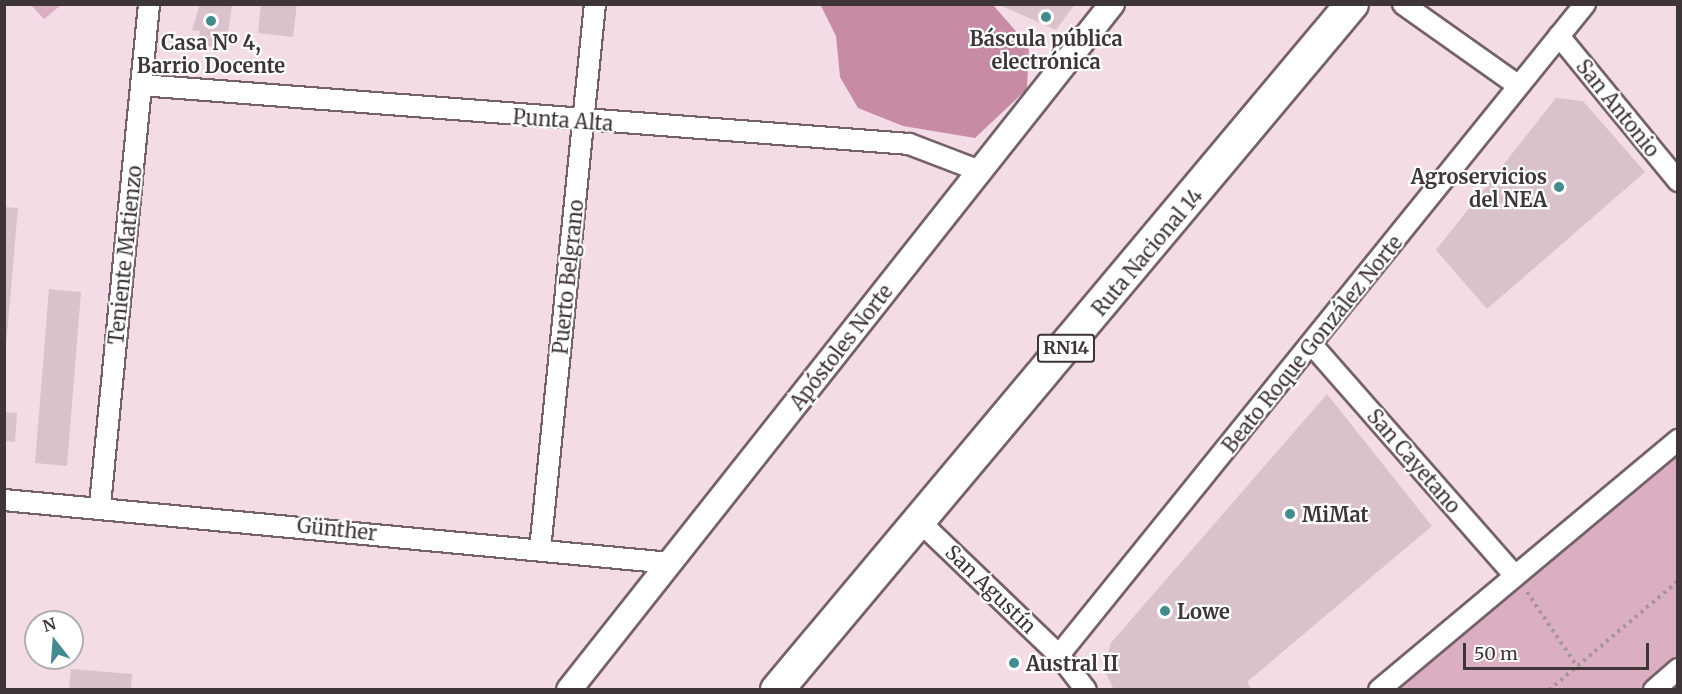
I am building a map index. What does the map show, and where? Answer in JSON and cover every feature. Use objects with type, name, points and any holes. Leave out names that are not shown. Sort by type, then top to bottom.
[{"type":"highway","name":"Ruta Nacional 14","points":[[777,690],[917,519],[1130,274],[1352,4]]},
{"type":"street","name":"Teniente Matienzo","points":[[100,505],[149,4]]},
{"type":"street","name":"Puerto Belgrano","points":[[540,550],[595,4]]},
{"type":"street","name":"Apóstoles Norte","points":[[569,690],[1112,4]]},
{"type":"street","points":[[1403,4],[1516,84]]},
{"type":"street","name":"Beato Roque González Norte","points":[[1059,655],[1313,346],[1516,84],[1585,4]]},
{"type":"street","name":"San Antonio","points":[[1559,36],[1677,182]]},
{"type":"street","name":"Punta Alta","points":[[141,85],[584,122],[909,144],[980,171]]},
{"type":"street","name":"San Cayetano","points":[[1313,346],[1515,576]]},
{"type":"street","points":[[1379,690],[1677,440]]},
{"type":"street","name":"Günther","points":[[4,500],[100,505],[670,562]]},
{"type":"street","name":"San Agustín","points":[[917,519],[1059,655],[1086,690]]},
{"type":"street","points":[[1654,690],[1677,669]]},
{"type":"path","points":[[1515,576],[1577,666]]},
{"type":"path","points":[[1549,690],[1677,581]]},
{"type":"shaded area","points":[[31,5],[61,5],[44,19]]},
{"type":"shaded area","points":[[993,5],[1029,46],[1027,89],[975,138],[903,126],[858,108],[840,77],[836,36],[821,6]]},
{"type":"shaded area","points":[[1677,440],[1677,669],[1654,689],[1379,690]]},
{"type":"building","name":"Casa Nº 4, Barrio Docente","points":[[200,4],[232,4],[226,49],[198,46],[200,31],[192,30]]},
{"type":"building","points":[[261,4],[297,4],[293,37],[258,33]]},
{"type":"building","name":"Báscula pública electrónica","points":[[997,4],[1075,4],[1056,30]]},
{"type":"building","name":"Agroservicios del NEA","points":[[1556,98],[1583,101],[1645,172],[1487,309],[1436,250]]},
{"type":"building","points":[[4,207],[18,208],[6,347],[4,347]]},
{"type":"building","points":[[49,289],[81,292],[67,466],[35,463]]},
{"type":"building","points":[[1327,394],[1432,526],[1247,682],[1252,690],[1114,690],[1105,671],[1110,644]]},
{"type":"building","points":[[4,412],[17,413],[15,442],[4,441]]},
{"type":"building","points":[[71,670],[132,674],[131,690],[69,690]]},
{"type":"place","name":"Báscula pública electrónica","points":[[1046,17]]},
{"type":"place","name":"Casa Nº 4, Barrio Docente","points":[[211,21]]},
{"type":"place","name":"Agroservicios del NEA","points":[[1559,187]]},
{"type":"place","name":"MiMat","points":[[1290,514]]},
{"type":"place","name":"Lowe","points":[[1165,611]]},
{"type":"place","name":"Austral II","points":[[1014,663]]}]
